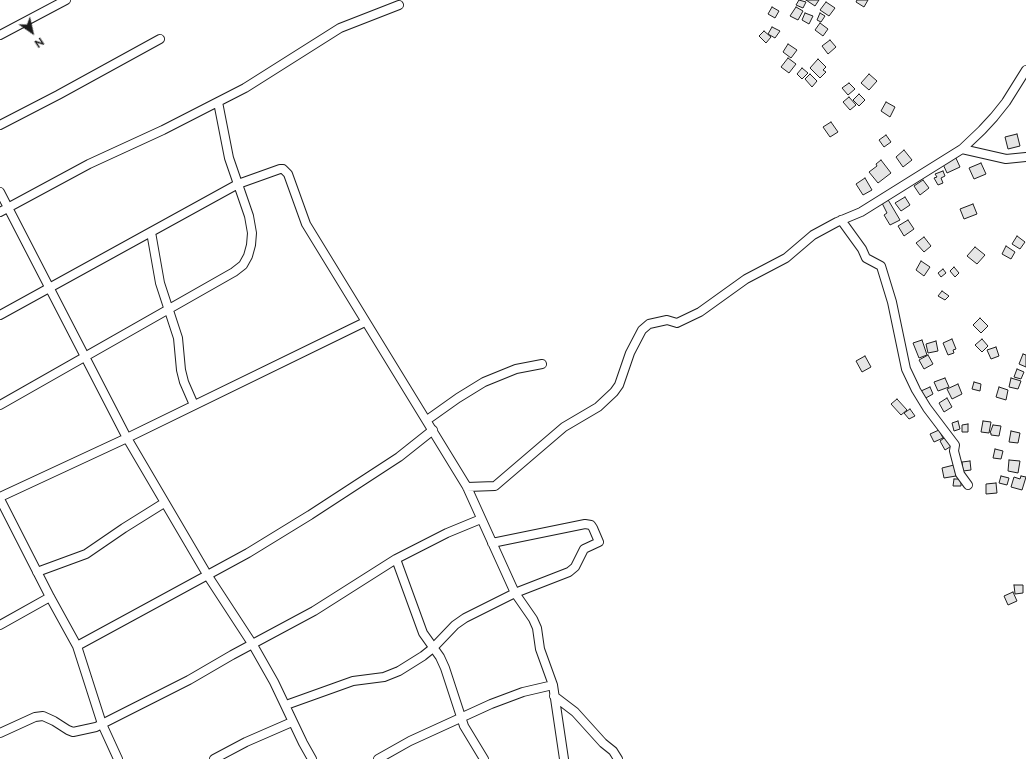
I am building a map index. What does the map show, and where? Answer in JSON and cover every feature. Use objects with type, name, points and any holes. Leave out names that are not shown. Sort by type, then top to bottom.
[{"type":"street","points":[[0,35],[66,0]]},
{"type":"street","points":[[0,212],[89,164],[164,130],[245,88],[340,28],[399,4]]},
{"type":"street","points":[[0,125],[160,40]]},
{"type":"street","points":[[467,487],[495,486],[564,427],[598,407],[614,392],[619,385],[630,353],[642,330],[649,324],[667,320],[677,322],[686,320],[700,312],[746,279],[786,258],[813,235],[841,220],[861,212],[962,148],[994,117],[1006,102],[1026,70]]},
{"type":"street","points":[[0,405],[234,272],[243,264],[251,246],[252,233],[249,216],[229,158],[218,102]]},
{"type":"street","points":[[962,148],[1006,159],[1026,157]]},
{"type":"street","points":[[0,315],[238,184],[280,169],[286,171],[306,224],[467,487],[514,593],[534,619],[540,649],[553,685],[564,759]]},
{"type":"street","points":[[0,192],[127,438],[208,576],[253,645],[286,705],[292,722],[312,759]]},
{"type":"street","points":[[841,220],[862,249],[866,258],[881,266],[892,302],[906,369],[927,408],[947,432],[955,445],[954,450],[960,474],[968,485]]},
{"type":"street","points":[[151,232],[160,283],[178,338],[181,370],[184,382],[194,405]]},
{"type":"street","points":[[118,759],[102,724],[77,646],[50,597],[0,498],[365,322]]},
{"type":"street","points":[[427,420],[484,382],[516,369],[542,364]]},
{"type":"street","points":[[77,646],[248,553],[310,515],[399,456],[433,430]]},
{"type":"street","points":[[37,572],[86,554],[164,503]]},
{"type":"street","points":[[0,733],[35,717],[42,716],[48,717],[73,732],[78,732],[102,724],[189,680],[314,611],[396,558],[447,533],[481,519]]},
{"type":"street","points":[[286,705],[353,681],[384,677],[411,665],[433,648],[455,625],[465,618],[514,593],[569,572],[575,567],[584,550],[599,542],[591,525],[585,524],[492,543]]},
{"type":"street","points":[[396,558],[423,633],[446,668],[461,718],[484,759]]},
{"type":"street","points":[[0,625],[50,597]]},
{"type":"street","points":[[378,759],[393,756],[410,741],[507,698],[523,692],[553,685]]},
{"type":"street","points":[[554,696],[575,712],[603,743],[613,751],[618,759]]},
{"type":"street","points":[[214,759],[246,742],[292,722]]},
{"type":"building","points":[[799,0],[806,2],[803,8],[796,5]]},
{"type":"building","points":[[806,0],[819,0],[815,6]]},
{"type":"building","points":[[857,0],[868,0],[864,7],[856,2]]},
{"type":"building","points":[[826,2],[835,8],[829,16],[820,10]]},
{"type":"building","points":[[772,7],[779,11],[775,18],[768,14]]},
{"type":"building","points":[[796,7],[803,11],[798,20],[790,16]]},
{"type":"building","points":[[805,13],[813,16],[809,24],[802,20]]},
{"type":"building","points":[[820,13],[825,16],[821,22],[817,20]]},
{"type":"building","points":[[820,23],[828,29],[823,36],[815,30]]},
{"type":"building","points":[[772,27],[780,31],[775,38],[768,34]]},
{"type":"building","points":[[764,31],[771,37],[766,43],[759,36]]},
{"type":"building","points":[[830,40],[836,47],[828,54],[822,46]]},
{"type":"building","points":[[788,44],[797,50],[791,58],[783,52]]},
{"type":"building","points":[[788,58],[796,64],[789,73],[781,67]]},
{"type":"building","points":[[818,59],[826,67],[823,70],[826,72],[820,78],[810,68]]},
{"type":"building","points":[[802,68],[808,73],[802,79],[797,74]]},
{"type":"building","points":[[810,74],[817,81],[812,87],[805,79]]},
{"type":"building","points":[[869,74],[877,81],[869,90],[861,83]]},
{"type":"building","points":[[849,83],[855,89],[848,95],[842,88]]},
{"type":"building","points":[[859,94],[865,100],[859,106],[853,100]]},
{"type":"building","points":[[849,97],[856,105],[850,110],[843,102]]},
{"type":"building","points":[[886,102],[895,107],[890,117],[881,111]]},
{"type":"building","points":[[831,122],[838,132],[830,137],[823,127]]},
{"type":"building","points":[[1017,134],[1020,146],[1008,149],[1005,137]]},
{"type":"building","points":[[886,135],[891,142],[884,147],[879,140]]},
{"type":"building","points":[[904,150],[912,160],[903,167],[896,157]]},
{"type":"building","points":[[955,156],[960,167],[947,173],[942,162]]},
{"type":"building","points":[[881,160],[891,173],[878,183],[869,172],[877,166],[876,164]]},
{"type":"building","points":[[981,163],[986,174],[974,179],[969,168]]},
{"type":"building","points":[[943,171],[945,176],[941,178],[943,183],[938,185],[934,178],[937,177],[935,174]]},
{"type":"building","points":[[865,178],[872,190],[863,195],[856,184]]},
{"type":"building","points":[[923,180],[929,188],[920,195],[914,186]]},
{"type":"building","points":[[905,197],[910,205],[901,211],[895,203]]},
{"type":"building","points":[[887,198],[900,220],[890,225],[884,215],[887,213],[881,201]]},
{"type":"building","points":[[973,204],[977,214],[964,219],[960,209]]},
{"type":"building","points":[[908,220],[914,229],[904,236],[898,226]]},
{"type":"building","points":[[1017,236],[1025,242],[1020,249],[1012,244]]},
{"type":"building","points":[[924,237],[931,246],[924,252],[916,243]]},
{"type":"building","points":[[1006,246],[1015,252],[1011,259],[1002,254]]},
{"type":"building","points":[[975,247],[985,255],[977,264],[967,256]]},
{"type":"building","points":[[921,261],[930,267],[924,276],[916,270]]},
{"type":"building","points":[[954,267],[959,273],[955,277],[950,271]]},
{"type":"building","points":[[943,269],[946,273],[941,277],[938,273]]},
{"type":"building","points":[[942,291],[949,296],[945,300],[938,296]]},
{"type":"building","points":[[980,318],[988,326],[981,333],[973,325]]},
{"type":"building","points":[[952,339],[956,349],[953,350],[954,353],[948,355],[943,343]]},
{"type":"building","points":[[982,339],[988,346],[982,352],[975,345]]},
{"type":"building","points":[[922,340],[927,355],[919,358],[913,343]]},
{"type":"building","points":[[936,341],[938,351],[928,353],[926,344]]},
{"type":"building","points":[[996,347],[999,356],[991,359],[987,350]]},
{"type":"building","points":[[1023,354],[1026,355],[1026,367],[1019,364]]},
{"type":"building","points":[[928,355],[933,364],[924,369],[919,360]]},
{"type":"building","points":[[865,356],[871,367],[862,372],[856,361]]},
{"type":"building","points":[[1017,369],[1024,372],[1021,379],[1014,377]]},
{"type":"building","points":[[945,378],[949,387],[938,391],[934,382]]},
{"type":"building","points":[[1011,378],[1021,381],[1018,389],[1009,387]]},
{"type":"building","points":[[974,382],[981,384],[980,391],[972,389]]},
{"type":"building","points":[[958,384],[962,394],[952,399],[947,389]]},
{"type":"building","points":[[930,387],[933,394],[924,399],[921,391]]},
{"type":"building","points":[[999,387],[1008,390],[1006,400],[996,397]]},
{"type":"building","points":[[947,398],[952,407],[944,412],[939,403]]},
{"type":"building","points":[[897,399],[907,410],[901,415],[891,404]]},
{"type":"building","points":[[910,409],[915,416],[909,419],[904,413]]},
{"type":"building","points":[[958,421],[960,429],[954,431],[952,423]]},
{"type":"building","points":[[983,421],[991,422],[989,433],[981,432]]},
{"type":"building","points":[[968,424],[968,432],[962,432],[962,425]]},
{"type":"building","points":[[993,425],[1001,426],[999,436],[991,435],[990,433]]},
{"type":"building","points":[[939,430],[943,438],[934,442],[930,434]]},
{"type":"building","points":[[1011,431],[1020,433],[1018,443],[1009,442]]},
{"type":"building","points":[[947,436],[953,445],[945,450],[940,441]]},
{"type":"building","points":[[995,449],[1003,451],[1001,459],[993,458]]},
{"type":"building","points":[[1009,460],[1020,461],[1018,473],[1008,471]]},
{"type":"building","points":[[970,461],[971,470],[963,471],[962,462]]},
{"type":"building","points":[[954,465],[956,476],[944,478],[942,468]]},
{"type":"building","points":[[1001,476],[1009,478],[1007,485],[999,483]]},
{"type":"building","points":[[1021,476],[1026,477],[1022,490],[1011,487],[1014,477],[1020,479]]},
{"type":"building","points":[[954,479],[961,479],[961,486],[953,486]]},
{"type":"building","points":[[996,483],[997,493],[986,494],[986,484]]},
{"type":"building","points":[[1014,585],[1023,585],[1023,593],[1015,594]]},
{"type":"building","points":[[1013,592],[1017,601],[1008,605],[1004,596]]}]
